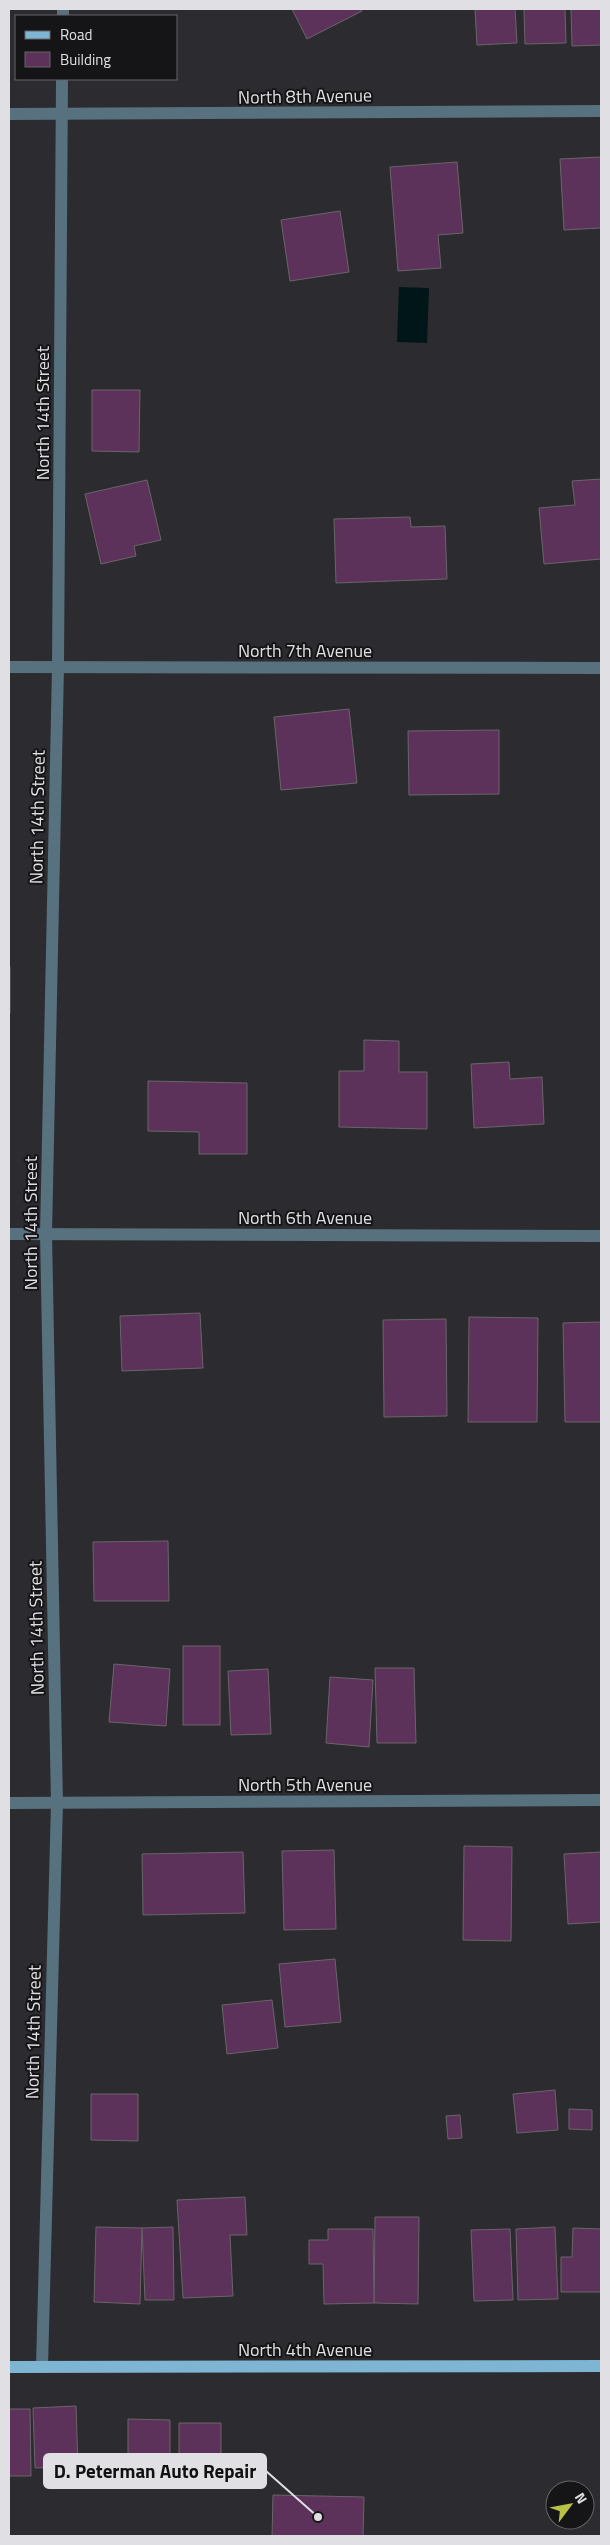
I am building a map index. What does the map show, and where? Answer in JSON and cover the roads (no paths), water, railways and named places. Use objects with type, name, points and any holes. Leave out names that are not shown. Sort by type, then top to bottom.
[{"type":"main road","name":"North 4th Avenue","points":[[9,2367],[601,2366]]},
{"type":"street","name":"North 14th Street","points":[[42,2367],[57,1803],[46,1234],[58,667],[62,80]]},
{"type":"street","name":"North 8th Avenue","points":[[9,114],[601,111]]},
{"type":"street","name":"North 7th Avenue","points":[[9,667],[601,668]]},
{"type":"street","name":"North 6th Avenue","points":[[9,1234],[601,1236]]},
{"type":"street","name":"North 5th Avenue","points":[[9,1803],[601,1800]]},
{"type":"place","name":"D. Peterman Auto Repair","points":[[318,2517]]}]
